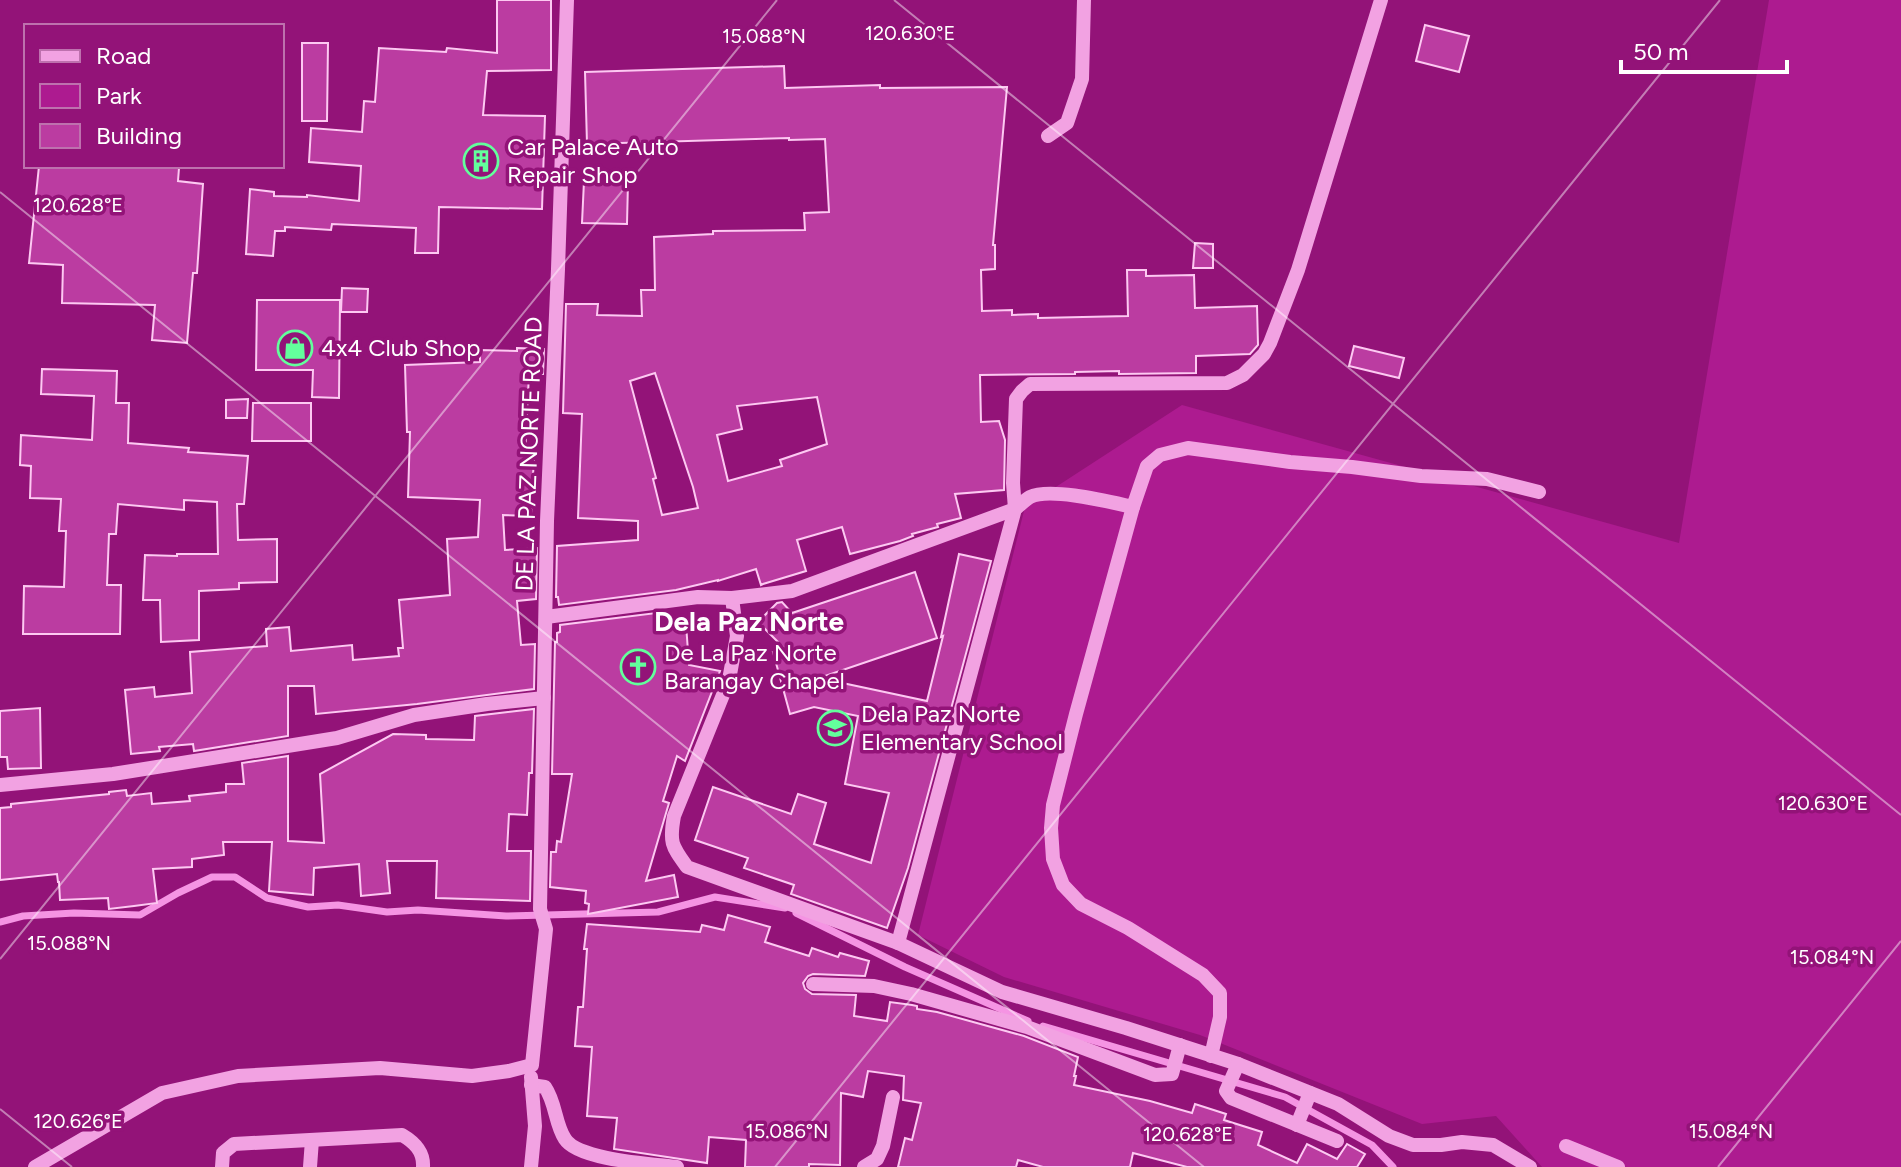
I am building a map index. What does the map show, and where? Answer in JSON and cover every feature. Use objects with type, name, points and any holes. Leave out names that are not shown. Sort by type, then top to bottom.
[{"type":"street","name":"DE LA PAZ NORTE ROAD","points":[[532,1065],[546,929],[540,909],[547,521],[567,0]]},
{"type":"street","points":[[1048,136],[1067,123],[1082,79],[1084,0]]},
{"type":"street","points":[[898,943],[1015,509],[1016,399],[1030,384],[1227,383],[1243,375],[1264,354],[1298,270],[1381,0]]},
{"type":"street","points":[[1211,1056],[1220,1017],[1220,993],[1203,975],[1128,928],[1081,904],[1063,885],[1053,859],[1053,805],[1133,507],[1147,466],[1160,455],[1188,448],[1421,476],[1487,479],[1539,492]]},
{"type":"street","points":[[546,617],[698,597],[732,598],[792,591],[1015,509],[1031,496],[1084,497],[1133,507]]},
{"type":"street","points":[[732,598],[737,636],[729,680],[674,816],[672,846],[687,867],[898,943],[1002,992],[1179,1050],[1211,1056],[1236,1067],[1304,1109],[1337,1141]]},
{"type":"street","points":[[0,785],[113,774],[266,750],[337,738],[414,715],[544,698]]},
{"type":"street","points":[[813,984],[874,986],[911,994],[1027,1027],[1155,1075],[1172,1074],[1179,1050]]},
{"type":"street","points":[[35,1167],[162,1093],[238,1076],[380,1068],[472,1076],[532,1065],[535,1126],[531,1167]]},
{"type":"street","points":[[1236,1067],[1226,1091],[1237,1101],[1304,1109],[1338,1104],[1389,1136],[1413,1145],[1462,1142],[1493,1145],[1530,1167]]},
{"type":"street","points":[[531,1085],[545,1087],[549,1092],[562,1135],[577,1150],[632,1162],[677,1167]]},
{"type":"street","points":[[864,1167],[877,1159],[883,1146],[893,1097]]},
{"type":"street","points":[[222,1167],[223,1153],[234,1144],[402,1135],[416,1144],[423,1167]]},
{"type":"street","points":[[310,1167],[312,1140]]},
{"type":"street","points":[[1566,1146],[1618,1167]]},
{"type":"green space","points":[[1769,0],[1901,0],[1901,1167],[1542,1167],[1496,1116],[1422,1124],[1200,1035],[1004,977],[918,935],[1025,507],[1182,405],[1679,543]]},
{"type":"building","points":[[497,0],[551,0],[551,70],[487,71],[483,115],[545,116],[542,209],[439,207],[438,253],[415,253],[416,228],[332,224],[331,230],[285,227],[285,231],[275,231],[273,256],[246,254],[250,189],[274,192],[274,196],[307,195],[359,201],[361,166],[309,162],[311,128],[362,132],[364,101],[375,102],[379,48],[446,52],[447,48],[497,53]]},
{"type":"building","points":[[1425,25],[1469,36],[1459,72],[1416,61]]},
{"type":"building","points":[[302,43],[328,43],[327,121],[302,121]]},
{"type":"building","points":[[784,66],[785,88],[880,85],[880,88],[1007,87],[993,245],[995,269],[981,270],[982,311],[1012,310],[1012,315],[1038,314],[1038,318],[1128,316],[1127,270],[1146,270],[1146,276],[1194,275],[1195,308],[1257,306],[1258,345],[1250,354],[1196,356],[1196,373],[1119,374],[1119,371],[980,375],[981,422],[999,421],[1005,440],[1004,490],[955,494],[961,518],[937,524],[938,527],[912,534],[900,541],[850,554],[842,527],[797,540],[806,571],[761,585],[756,569],[676,590],[559,605],[556,597],[557,546],[638,540],[638,521],[578,518],[582,414],[563,413],[566,304],[598,304],[597,315],[642,316],[641,290],[655,290],[654,237],[713,234],[713,231],[805,230],[804,213],[829,212],[825,139],[587,144],[585,72]],"holes":[[[655,373],[698,508],[662,515],[653,479],[656,478],[630,381]],[[817,397],[827,444],[780,460],[782,466],[728,481],[717,435],[742,429],[737,406]]]},
{"type":"building","points":[[39,168],[179,168],[178,181],[203,184],[197,273],[193,273],[187,343],[152,340],[155,305],[62,303],[63,265],[29,263]]},
{"type":"building","points":[[584,181],[628,182],[627,224],[582,223]]},
{"type":"building","points":[[1195,243],[1213,244],[1213,268],[1193,268]]},
{"type":"building","points":[[342,288],[368,289],[367,312],[341,312]]},
{"type":"building","points":[[257,300],[340,300],[339,398],[312,397],[313,370],[256,370]]},
{"type":"building","points":[[1354,346],[1404,358],[1399,378],[1349,366]]},
{"type":"building","points":[[517,348],[544,349],[543,374],[529,374],[525,455],[534,456],[531,516],[503,515],[505,550],[537,548],[536,599],[517,601],[521,645],[535,644],[534,689],[316,714],[314,686],[288,686],[288,736],[194,751],[193,744],[159,747],[160,751],[131,754],[125,690],[154,687],[155,697],[192,693],[190,652],[267,646],[266,629],[289,627],[291,651],[352,645],[353,660],[399,656],[398,648],[403,648],[399,600],[450,595],[447,539],[478,537],[480,500],[408,497],[410,432],[407,432],[405,365],[480,362],[480,350],[517,351]]},
{"type":"building","points":[[42,369],[117,371],[116,403],[129,403],[128,443],[189,448],[188,452],[248,456],[244,504],[237,504],[238,540],[277,539],[277,582],[239,583],[239,589],[199,591],[199,640],[161,642],[160,600],[143,600],[145,555],[218,554],[217,502],[184,500],[184,510],[118,504],[116,534],[109,534],[107,585],[121,585],[120,634],[23,634],[24,586],[64,587],[66,531],[59,531],[61,499],[30,498],[31,466],[20,465],[21,435],[92,440],[94,396],[41,394]]},
{"type":"building","points":[[248,399],[247,418],[226,418],[226,400]]},
{"type":"building","points":[[253,403],[311,403],[311,441],[252,441]]},
{"type":"building","points":[[959,554],[991,561],[908,868],[887,928],[791,894],[794,885],[744,868],[748,858],[695,840],[713,787],[791,814],[798,794],[826,803],[814,844],[871,863],[889,793],[845,784],[858,716],[814,707],[790,714],[773,652],[785,649],[758,622],[777,603],[782,602],[792,613],[915,572],[937,638],[819,678],[927,701]]},
{"type":"building","points":[[656,613],[658,627],[686,624],[689,665],[720,671],[685,761],[677,756],[663,801],[669,803],[646,881],[674,875],[678,897],[588,914],[586,891],[550,887],[551,852],[556,852],[557,841],[561,842],[572,774],[552,774],[557,633],[560,632],[560,625]]},
{"type":"building","points":[[40,708],[41,768],[8,769],[7,757],[0,757],[0,711]]},
{"type":"building","points":[[534,709],[527,815],[509,814],[507,851],[531,851],[530,901],[436,898],[437,861],[387,861],[390,893],[361,896],[359,864],[314,868],[313,895],[269,891],[272,842],[223,842],[224,855],[192,859],[192,867],[153,869],[157,903],[109,909],[108,898],[60,900],[57,874],[0,880],[0,808],[11,807],[11,804],[126,790],[127,796],[151,793],[152,804],[190,801],[189,796],[226,792],[226,784],[244,784],[242,763],[288,756],[288,841],[324,843],[320,774],[393,734],[426,735],[426,739],[474,740],[475,716]]},
{"type":"building","points":[[728,915],[770,927],[765,942],[809,956],[812,948],[838,957],[840,953],[869,961],[865,976],[813,974],[803,983],[812,994],[856,995],[854,1016],[887,1021],[890,1002],[917,1006],[917,1009],[1024,1036],[1078,1057],[1074,1085],[1192,1113],[1195,1104],[1226,1114],[1224,1120],[1262,1132],[1258,1145],[1297,1163],[1307,1144],[1337,1159],[1347,1144],[1365,1154],[1357,1167],[1187,1167],[1133,1153],[1130,1167],[1043,1167],[1018,1160],[1016,1167],[898,1167],[905,1138],[912,1140],[921,1103],[903,1100],[904,1076],[868,1071],[863,1097],[841,1093],[840,1165],[745,1167],[746,1140],[709,1137],[707,1163],[614,1149],[617,1118],[587,1116],[592,1047],[575,1046],[578,1007],[583,1007],[587,924],[700,932],[702,925],[724,930]]},
{"type":"waterway","points":[[0,922],[23,916],[74,913],[140,915],[212,877],[235,877],[267,898],[308,907],[338,905],[387,912],[418,910],[506,916],[658,912],[715,897],[785,908]]},
{"type":"waterway","points":[[796,913],[905,967],[1028,1021]]},
{"type":"waterway","points":[[1043,1026],[1285,1097],[1372,1145],[1393,1167]]},
{"type":"place","name":"Car Palace Auto Repair Shop","points":[[481,161]]},
{"type":"place","name":"4x4 Club Shop","points":[[295,348]]},
{"type":"place","name":"De La Paz Norte Barangay Chapel","points":[[638,667]]},
{"type":"place","name":"Dela Paz Norte Elementary School","points":[[835,728]]},
{"type":"district","name":"Dela Paz Norte","points":[[749,621]]}]
